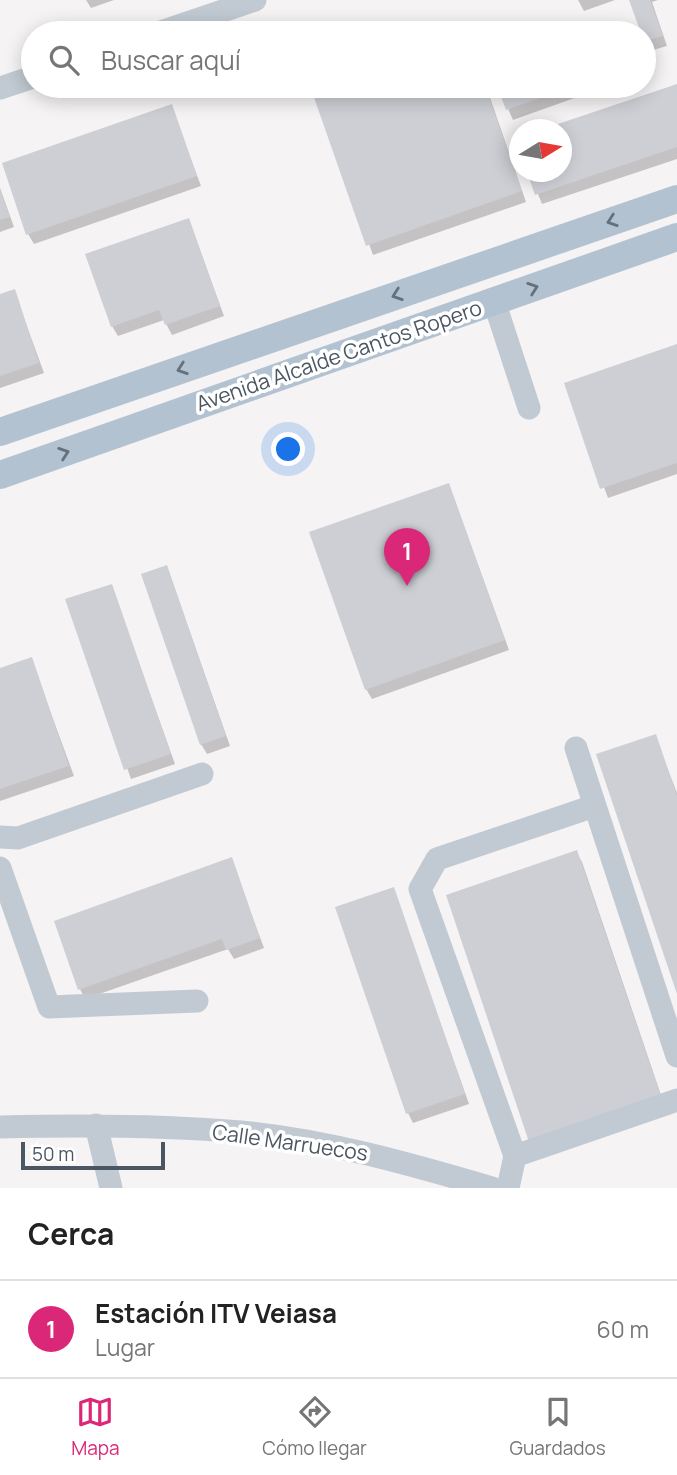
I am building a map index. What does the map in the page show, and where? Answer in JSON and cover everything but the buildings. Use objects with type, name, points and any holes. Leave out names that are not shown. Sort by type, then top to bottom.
[{"type":"main road","name":"Avenida Alcalde Cantos Ropero","points":[[0,432],[677,199]]},
{"type":"main road","name":"Avenida Alcalde Cantos Ropero","points":[[0,475],[677,237]]},
{"type":"street","points":[[193,21],[255,0]]},
{"type":"street","points":[[0,88],[21,80]]},
{"type":"street","points":[[494,301],[529,408]]},
{"type":"street","points":[[576,748],[677,1056]]},
{"type":"street","points":[[0,837],[18,838],[202,774]]},
{"type":"street","points":[[508,1188],[515,1156],[420,889],[437,859],[594,806]]},
{"type":"street","points":[[0,868],[49,1007],[197,1001]]},
{"type":"street","points":[[515,1156],[677,1100]]},
{"type":"street","points":[[96,1125],[111,1188]]},
{"type":"street","name":"Calle Marruecos","points":[[0,1127],[96,1125],[243,1132],[385,1157],[492,1188]]},
{"type":"place","name":"Estación ITV Veiasa","points":[[407,586]]}]
